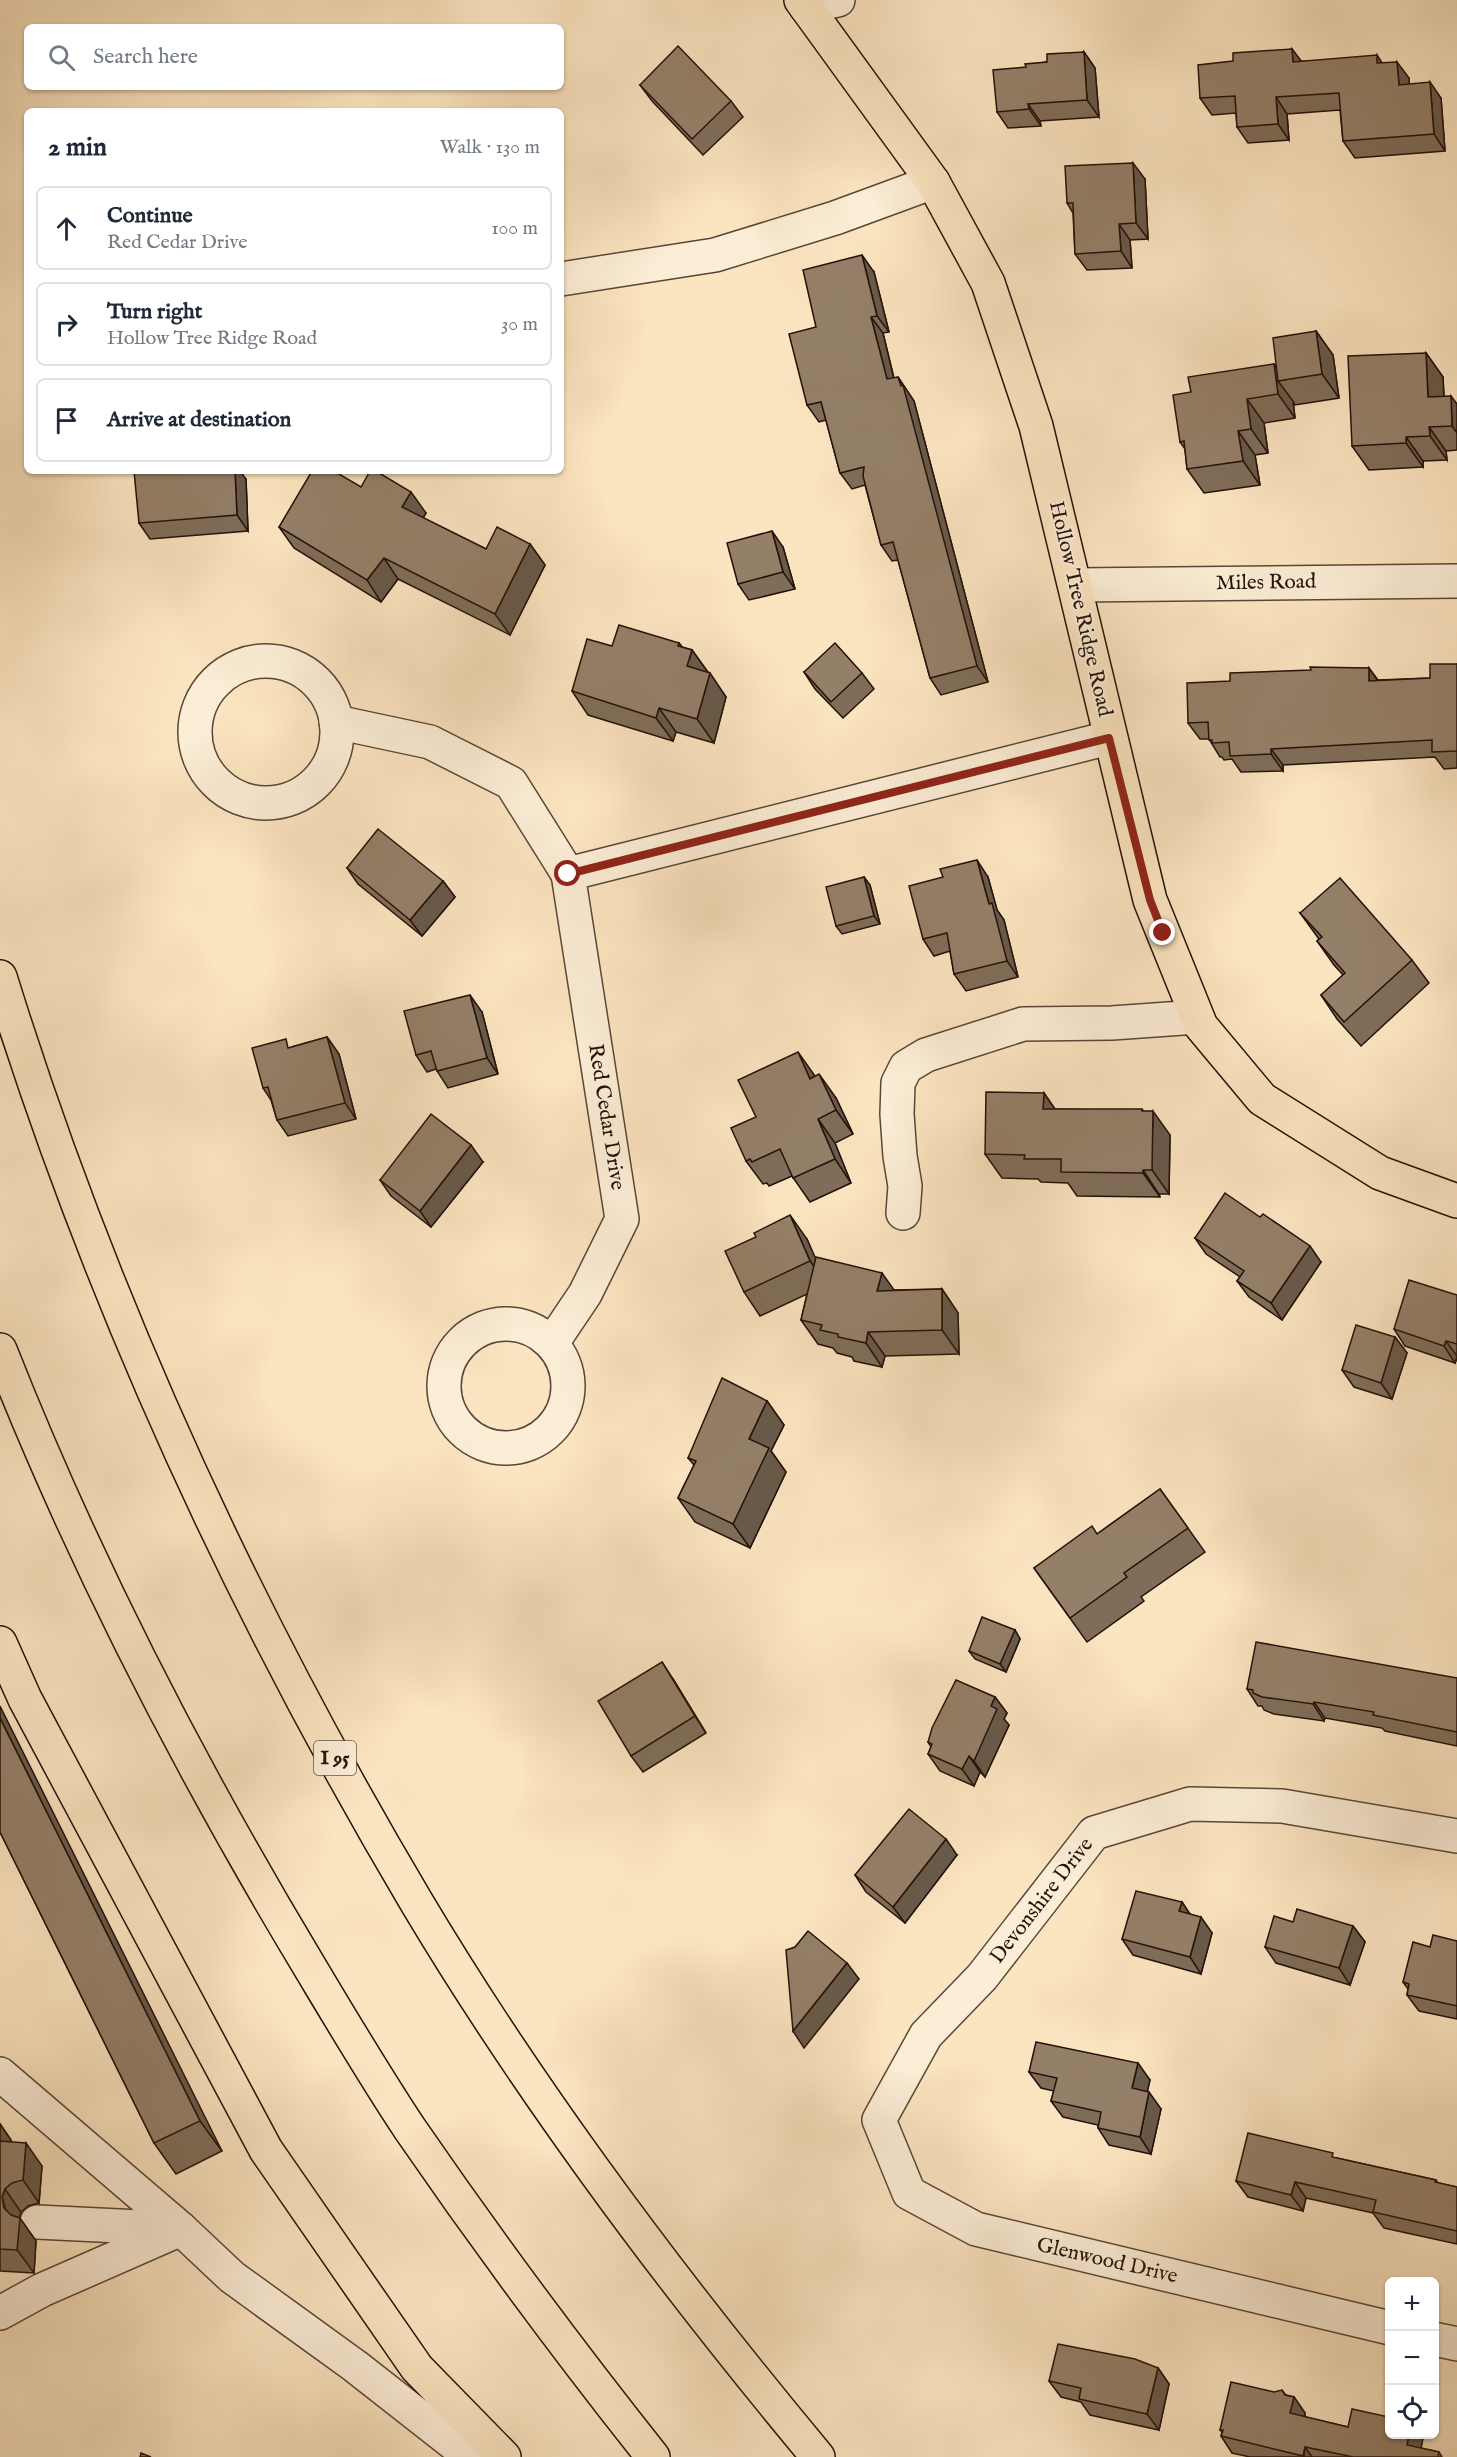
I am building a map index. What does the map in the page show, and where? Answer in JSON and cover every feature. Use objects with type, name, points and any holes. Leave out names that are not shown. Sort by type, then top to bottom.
[{"type":"main road","name":"Hollow Tree Ridge Road","points":[[803,4],[933,182],[988,283],[1036,426],[1076,585],[1109,738],[1150,900],[1201,1026],[1262,1100],[1380,1173],[1457,1201]]},
{"type":"main road","name":"I 95","points":[[0,977],[55,1141],[105,1274],[160,1403],[219,1532],[348,1782],[418,1905],[573,2140],[735,2357],[818,2457]]},
{"type":"main road","points":[[0,1350],[65,1502],[125,1631],[259,1884],[409,2126],[576,2360],[652,2457]]},
{"type":"main road","points":[[0,1643],[26,1699],[266,2150],[417,2368],[504,2457]]},
{"type":"street","points":[[803,4],[838,0]]},
{"type":"street","points":[[564,279],[715,255],[835,218],[933,182]]},
{"type":"street","name":"Miles Road","points":[[1076,585],[1457,581]]},
{"type":"street","points":[[263,660],[289,664],[311,677],[328,697],[336,722],[335,749],[324,773],[305,791],[281,801],[255,803],[230,794],[210,777],[198,754],[194,728],[201,702],[216,681],[237,666],[263,660]]},
{"type":"street","name":"Red Cedar Drive","points":[[336,722],[430,742],[511,783],[568,874],[622,1219],[585,1294],[552,1343]]},
{"type":"street","points":[[568,874],[1109,738]]},
{"type":"street","points":[[903,1213],[905,1186],[897,1114],[898,1083],[906,1067],[926,1055],[1023,1024],[1112,1023],[1197,1017]]},
{"type":"street","name":"Devonshire Drive","points":[[879,2120],[926,2035],[982,1977],[1094,1833],[1190,1804],[1282,1806],[1457,1836]]},
{"type":"street","points":[[0,2074],[181,2229],[232,2277],[355,2366],[471,2457]]},
{"type":"street","name":"Glenwood Drive","points":[[879,2120],[909,2193],[976,2229],[1385,2327]]},
{"type":"street","points":[[38,2222],[181,2229]]},
{"type":"street","points":[[0,2313],[42,2290],[181,2229]]},
{"type":"street","points":[[1439,2340],[1457,2344]]},
{"type":"building","points":[[678,46],[731,101],[692,139],[640,85]]},
{"type":"building","points":[[1292,49],[1293,62],[1377,55],[1377,63],[1397,62],[1399,85],[1430,82],[1434,134],[1343,141],[1339,93],[1276,97],[1278,124],[1237,127],[1235,96],[1200,98],[1198,65],[1233,61],[1233,53]]},
{"type":"building","points":[[1084,52],[1087,100],[1028,104],[1029,109],[997,112],[993,70],[1026,67],[1025,64],[1047,62],[1047,54]]},
{"type":"building","points":[[1133,163],[1136,223],[1119,224],[1121,251],[1075,254],[1073,203],[1067,203],[1065,166]]},
{"type":"building","points":[[862,255],[877,316],[871,317],[887,379],[898,377],[901,386],[903,385],[977,666],[930,678],[893,542],[881,545],[863,476],[864,467],[840,473],[821,402],[807,405],[789,334],[816,327],[803,270]]},
{"type":"building","points":[[1316,331],[1322,374],[1278,381],[1273,338]]},
{"type":"building","points":[[1426,353],[1428,397],[1451,396],[1452,426],[1429,427],[1430,436],[1406,437],[1406,443],[1352,446],[1348,356]]},
{"type":"building","points":[[1274,364],[1278,394],[1247,399],[1251,429],[1238,431],[1243,461],[1187,469],[1184,441],[1180,442],[1173,395],[1191,392],[1188,377]]},
{"type":"building","points":[[134,474],[235,474],[237,515],[139,523]]},
{"type":"building","points":[[310,474],[339,474],[361,487],[368,474],[381,474],[411,492],[402,507],[486,549],[497,527],[530,544],[495,614],[384,558],[367,580],[279,527]]},
{"type":"building","points":[[772,531],[783,572],[738,584],[727,543]]},
{"type":"building","points":[[619,625],[679,643],[678,646],[692,650],[687,666],[710,673],[697,719],[659,708],[656,718],[572,691],[587,639],[612,646]]},
{"type":"building","points":[[835,643],[862,673],[831,702],[804,672]]},
{"type":"building","points":[[1430,664],[1457,664],[1457,751],[1432,752],[1432,740],[1271,749],[1271,754],[1230,756],[1229,742],[1212,743],[1212,740],[1209,740],[1208,722],[1188,723],[1187,683],[1230,681],[1230,673],[1311,670],[1310,667],[1369,668],[1369,681],[1430,678]]},
{"type":"building","points":[[378,829],[443,881],[410,920],[347,868]]},
{"type":"building","points":[[977,860],[989,904],[992,903],[1007,961],[954,974],[947,933],[923,939],[909,886],[943,877],[940,869]]},
{"type":"building","points":[[864,877],[874,916],[836,926],[826,887]]},
{"type":"building","points":[[1340,878],[1412,960],[1344,1022],[1321,995],[1345,973],[1317,941],[1322,937],[1300,913]]},
{"type":"building","points":[[470,995],[487,1058],[437,1071],[431,1051],[416,1055],[404,1011]]},
{"type":"building","points":[[327,1037],[345,1103],[277,1120],[268,1087],[263,1088],[252,1048],[286,1039],[288,1048]]},
{"type":"building","points":[[798,1052],[810,1079],[819,1074],[836,1110],[818,1119],[835,1159],[793,1178],[780,1149],[752,1162],[750,1159],[746,1161],[731,1128],[756,1117],[738,1080]]},
{"type":"building","points":[[986,1092],[1044,1093],[1043,1109],[1153,1111],[1152,1170],[1143,1170],[1143,1173],[1061,1172],[1061,1159],[1024,1159],[1025,1155],[985,1154]]},
{"type":"building","points":[[431,1114],[471,1145],[420,1211],[380,1180]]},
{"type":"building","points":[[1225,1193],[1260,1217],[1263,1214],[1310,1246],[1271,1303],[1237,1281],[1244,1271],[1195,1238]]},
{"type":"building","points":[[790,1215],[810,1261],[744,1292],[725,1251],[756,1237],[754,1233]]},
{"type":"building","points":[[816,1257],[882,1273],[877,1291],[942,1289],[942,1330],[868,1332],[866,1343],[838,1337],[838,1334],[820,1330],[822,1325],[801,1320]]},
{"type":"building","points":[[1409,1280],[1457,1295],[1457,1344],[1446,1341],[1444,1346],[1394,1329]]},
{"type":"building","points":[[1356,1325],[1395,1337],[1381,1383],[1342,1370]]},
{"type":"building","points":[[722,1378],[767,1401],[749,1439],[769,1448],[733,1524],[678,1498],[696,1461],[688,1458]]},
{"type":"building","points":[[1160,1489],[1188,1528],[1124,1573],[1127,1577],[1070,1618],[1034,1568],[1092,1526],[1097,1534]]},
{"type":"building","points":[[982,1617],[1015,1630],[1000,1664],[969,1651]]},
{"type":"building","points":[[1256,1642],[1457,1678],[1457,1732],[1373,1715],[1374,1712],[1314,1702],[1313,1704],[1262,1697],[1253,1693],[1253,1690],[1247,1689]]},
{"type":"building","points":[[662,1662],[695,1716],[631,1756],[598,1701]]},
{"type":"building","points":[[956,1680],[995,1697],[991,1706],[997,1709],[974,1761],[969,1756],[962,1769],[928,1754],[932,1744],[928,1742],[932,1728]]},
{"type":"building","points":[[0,1718],[200,2121],[154,2143],[0,1832]]},
{"type":"building","points":[[909,1809],[946,1839],[893,1907],[855,1875]]},
{"type":"building","points":[[1136,1891],[1182,1902],[1179,1911],[1201,1917],[1190,1957],[1122,1939]]},
{"type":"building","points":[[1297,1909],[1353,1926],[1339,1968],[1265,1947],[1274,1916],[1293,1922]]},
{"type":"building","points":[[808,1931],[847,1963],[793,2031],[786,1950],[795,1947]]},
{"type":"building","points":[[1433,1935],[1457,1941],[1457,2006],[1407,1995],[1409,1984],[1403,1982],[1413,1942],[1430,1947]]},
{"type":"building","points":[[1036,2042],[1138,2063],[1132,2088],[1149,2092],[1140,2137],[1098,2128],[1101,2112],[1051,2101],[1057,2078],[1029,2072]]},
{"type":"building","points":[[1248,2133],[1333,2153],[1332,2157],[1436,2180],[1435,2182],[1457,2187],[1457,2231],[1373,2212],[1376,2200],[1295,2182],[1291,2195],[1236,2181]]},
{"type":"building","points":[[0,2141],[26,2143],[23,2180],[12,2183],[5,2189],[2,2197],[4,2208],[11,2215],[20,2218],[17,2250],[0,2249]]},
{"type":"building","points":[[1058,2344],[1135,2359],[1158,2368],[1147,2414],[1079,2399],[1081,2388],[1049,2381]]},
{"type":"building","points":[[1231,2382],[1274,2392],[1282,2390],[1285,2395],[1294,2397],[1290,2413],[1348,2427],[1352,2409],[1385,2416],[1385,2439],[1408,2439],[1407,2445],[1439,2452],[1438,2457],[1353,2457],[1305,2447],[1303,2456],[1221,2436],[1223,2430],[1220,2430]]},
{"type":"route","points":[[568,874],[1109,738],[1150,900],[1163,933]]}]
